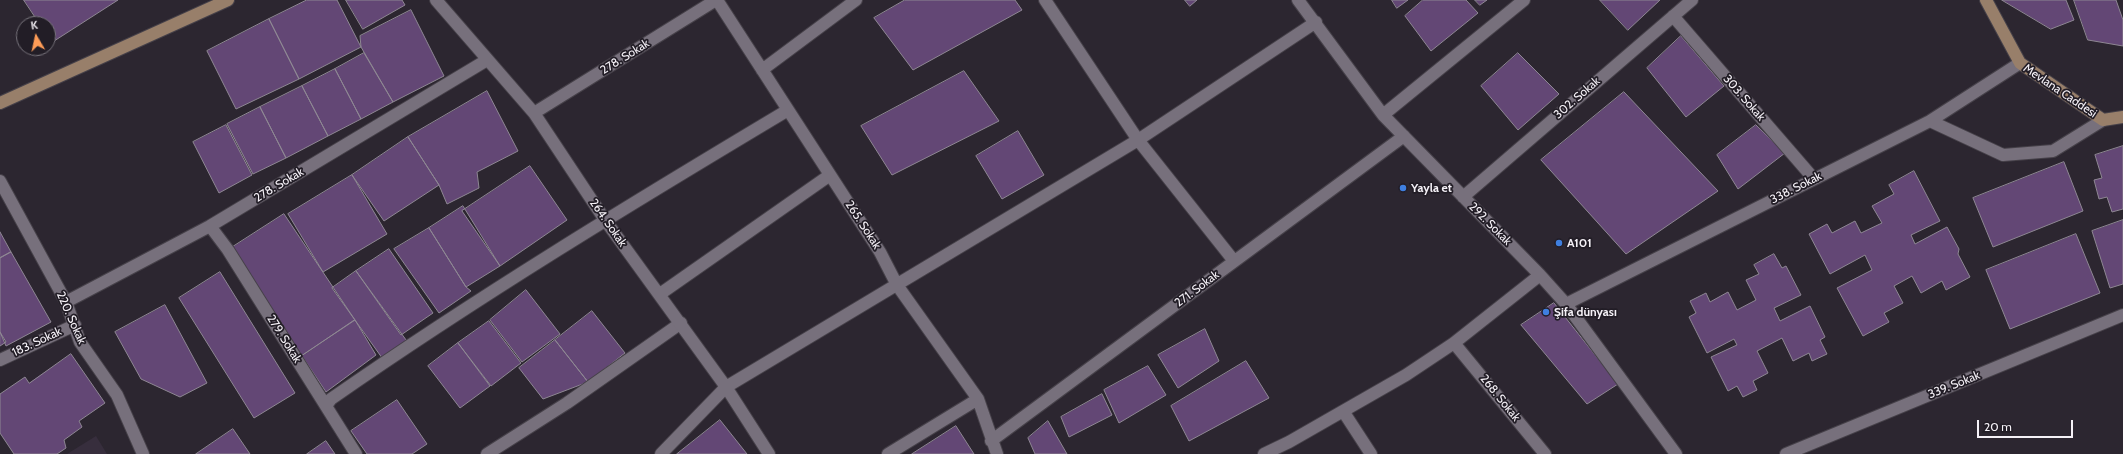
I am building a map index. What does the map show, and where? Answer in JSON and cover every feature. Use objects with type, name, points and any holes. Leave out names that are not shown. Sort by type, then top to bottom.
[{"type":"street","points":[[0,104],[228,0]]},
{"type":"street","name":"264. Sokak","points":[[436,0],[534,113],[605,220],[726,387],[769,454]]},
{"type":"street","name":"278. Sokak","points":[[534,113],[717,0]]},
{"type":"street","name":"265. Sokak","points":[[717,0],[880,252],[897,285],[978,399],[991,441],[997,454]]},
{"type":"street","points":[[762,70],[856,0]]},
{"type":"street","points":[[1045,0],[1138,140],[1234,261]]},
{"type":"street","name":"292. Sokak","points":[[1298,0],[1316,22],[1383,115],[1540,275],[1566,304],[1676,454]]},
{"type":"street","points":[[1383,115],[1524,0]]},
{"type":"street","name":"302. Sokak","points":[[1463,197],[1692,0]]},
{"type":"street","name":"Mevlana Caddesi","points":[[1986,0],[2020,63],[2103,120],[2123,117]]},
{"type":"street","name":"303. Sokak","points":[[1673,16],[1814,179]]},
{"type":"street","points":[[660,454],[726,387],[1138,140],[1316,22]]},
{"type":"street","name":"278. Sokak","points":[[66,302],[210,226],[487,60]]},
{"type":"street","name":"338. Sokak","points":[[1566,304],[1930,121],[2020,63]]},
{"type":"street","points":[[326,406],[331,399],[385,362],[605,220],[788,110]]},
{"type":"street","points":[[1930,121],[2003,155],[2053,151],[2103,120]]},
{"type":"street","name":"271. Sokak","points":[[991,441],[1404,136]]},
{"type":"street","points":[[660,294],[830,175]]},
{"type":"street","name":"220. Sokak","points":[[0,181],[66,302],[80,342],[116,395],[143,454]]},
{"type":"street","name":"279. Sokak","points":[[210,226],[228,250],[356,454]]},
{"type":"street","points":[[1264,454],[1406,375],[1454,343],[1540,275]]},
{"type":"street","name":"339. Sokak","points":[[1786,454],[2123,315]]},
{"type":"street","points":[[487,454],[567,403],[681,323]]},
{"type":"street","name":"183. Sokak","points":[[0,360],[75,325]]},
{"type":"street","name":"268. Sokak","points":[[1454,343],[1545,454]]},
{"type":"street","points":[[888,454],[978,399]]},
{"type":"street","points":[[1343,411],[1371,454]]},
{"type":"shaded area","points":[[96,436],[107,454],[67,454]]},
{"type":"building","points":[[24,0],[118,0],[56,40],[56,16],[35,16]]},
{"type":"building","points":[[307,0],[337,0],[361,47],[299,79],[269,19]]},
{"type":"building","points":[[346,0],[402,0],[405,5],[363,29]]},
{"type":"building","points":[[905,0],[1015,0],[1022,10],[913,70],[874,18]]},
{"type":"building","points":[[1185,0],[1197,0],[1190,6]]},
{"type":"building","points":[[1392,0],[1408,0],[1397,8]]},
{"type":"building","points":[[1423,0],[1466,0],[1478,13],[1431,51],[1405,16]]},
{"type":"building","points":[[1475,0],[1487,0],[1480,5]]},
{"type":"building","points":[[1600,0],[1660,0],[1628,30]]},
{"type":"building","points":[[2002,0],[2066,0],[2074,20],[2051,29]]},
{"type":"building","points":[[2074,0],[2116,0],[2123,20],[2123,46],[2088,40]]},
{"type":"building","points":[[411,10],[444,76],[393,102],[361,47],[360,36]]},
{"type":"building","points":[[269,19],[299,79],[236,109],[207,51]]},
{"type":"building","points":[[1681,36],[1724,86],[1686,117],[1647,68]]},
{"type":"building","points":[[364,53],[393,102],[361,119],[335,69]]},
{"type":"building","points":[[1518,53],[1559,94],[1518,130],[1481,86]]},
{"type":"building","points":[[335,69],[361,119],[328,136],[302,86]]},
{"type":"building","points":[[964,71],[999,121],[892,175],[861,126]]},
{"type":"building","points":[[302,86],[328,136],[286,158],[260,107]]},
{"type":"building","points":[[487,91],[518,151],[477,172],[479,188],[447,204],[439,185],[408,137]]},
{"type":"building","points":[[1624,92],[1718,191],[1626,254],[1541,160]]},
{"type":"building","points":[[260,107],[286,158],[253,174],[227,124]]},
{"type":"building","points":[[226,125],[252,175],[219,193],[193,142]]},
{"type":"building","points":[[1756,125],[1785,153],[1738,189],[1717,155]]},
{"type":"building","points":[[1018,131],[1044,175],[1002,199],[976,156]]},
{"type":"building","points":[[408,137],[439,185],[384,221],[352,175]]},
{"type":"building","points":[[2123,146],[2123,209],[2112,212],[2107,197],[2099,199],[2094,180],[2102,178],[2095,155]]},
{"type":"building","points":[[2064,162],[2083,211],[1993,247],[1973,198]]},
{"type":"building","points":[[530,166],[567,220],[500,266],[462,211]]},
{"type":"building","points":[[1914,171],[1940,221],[1911,235],[1915,244],[1947,227],[1959,249],[1958,254],[1970,277],[1946,290],[1942,281],[1921,293],[1912,276],[1894,286],[1903,303],[1884,313],[1889,322],[1863,336],[1837,288],[1872,270],[1865,255],[1830,274],[1809,234],[1827,224],[1832,233],[1855,221],[1861,233],[1882,223],[1872,206],[1894,194],[1889,185]]},
{"type":"building","points":[[352,175],[387,234],[323,272],[288,214]]},
{"type":"building","points":[[463,206],[500,266],[466,287],[429,228]]},
{"type":"building","points":[[284,214],[355,320],[298,358],[228,250]]},
{"type":"building","points":[[2123,220],[2123,284],[2110,288],[2092,231]]},
{"type":"building","points":[[429,228],[466,287],[471,291],[439,313],[394,249]]},
{"type":"building","points":[[0,232],[11,252],[0,258]]},
{"type":"building","points":[[2076,234],[2100,293],[2010,329],[1986,270]]},
{"type":"building","points":[[389,249],[433,313],[401,335],[356,271]]},
{"type":"building","points":[[11,252],[51,322],[6,346],[0,332],[0,258]]},
{"type":"building","points":[[1774,254],[1782,268],[1786,266],[1801,295],[1774,308],[1780,321],[1810,306],[1825,337],[1820,340],[1827,354],[1812,361],[1809,353],[1793,361],[1782,338],[1757,351],[1768,373],[1753,381],[1757,390],[1743,397],[1737,386],[1728,391],[1711,357],[1737,345],[1734,339],[1707,353],[1689,317],[1696,313],[1690,301],[1706,293],[1710,302],[1728,292],[1737,310],[1756,300],[1746,280],[1759,274],[1754,265]]},
{"type":"building","points":[[356,271],[409,344],[385,362],[332,288]]},
{"type":"building","points":[[220,272],[295,393],[254,418],[179,298]]},
{"type":"building","points":[[526,290],[560,334],[522,362],[490,320]]},
{"type":"building","points":[[1554,303],[1618,384],[1587,404],[1521,325]]},
{"type":"building","points":[[165,305],[207,383],[180,397],[141,379],[115,332]]},
{"type":"building","points":[[592,311],[625,353],[588,382],[555,340]]},
{"type":"building","points":[[355,320],[376,355],[326,392],[302,356]]},
{"type":"building","points":[[489,321],[521,363],[491,386],[458,343]]},
{"type":"building","points":[[1205,329],[1219,361],[1178,388],[1158,355]]},
{"type":"building","points":[[0,332],[6,342],[0,346]]},
{"type":"building","points":[[555,340],[588,382],[543,399],[519,368]]},
{"type":"building","points":[[458,343],[490,386],[460,408],[428,366]]},
{"type":"building","points":[[71,354],[105,403],[79,421],[82,427],[64,440],[66,448],[57,454],[14,454],[0,433],[0,394],[25,377],[29,383]]},
{"type":"building","points":[[1246,361],[1269,398],[1189,441],[1171,406]]},
{"type":"building","points":[[1148,366],[1166,395],[1119,423],[1104,390]]},
{"type":"building","points":[[1102,394],[1112,415],[1069,437],[1061,417]]},
{"type":"building","points":[[397,400],[427,444],[412,454],[367,454],[351,431]]},
{"type":"building","points":[[720,420],[747,454],[677,454]]},
{"type":"building","points":[[1048,421],[1067,454],[1035,454],[1028,438]]},
{"type":"building","points":[[956,426],[974,454],[912,454]]},
{"type":"building","points":[[233,429],[250,454],[196,454]]},
{"type":"building","points":[[326,441],[335,454],[307,454]]},
{"type":"place","name":"Yayla et","points":[[1403,188]]},
{"type":"place","name":"A101","points":[[1559,243]]},
{"type":"place","name":"Şifa dünyası","points":[[1546,312]]}]
